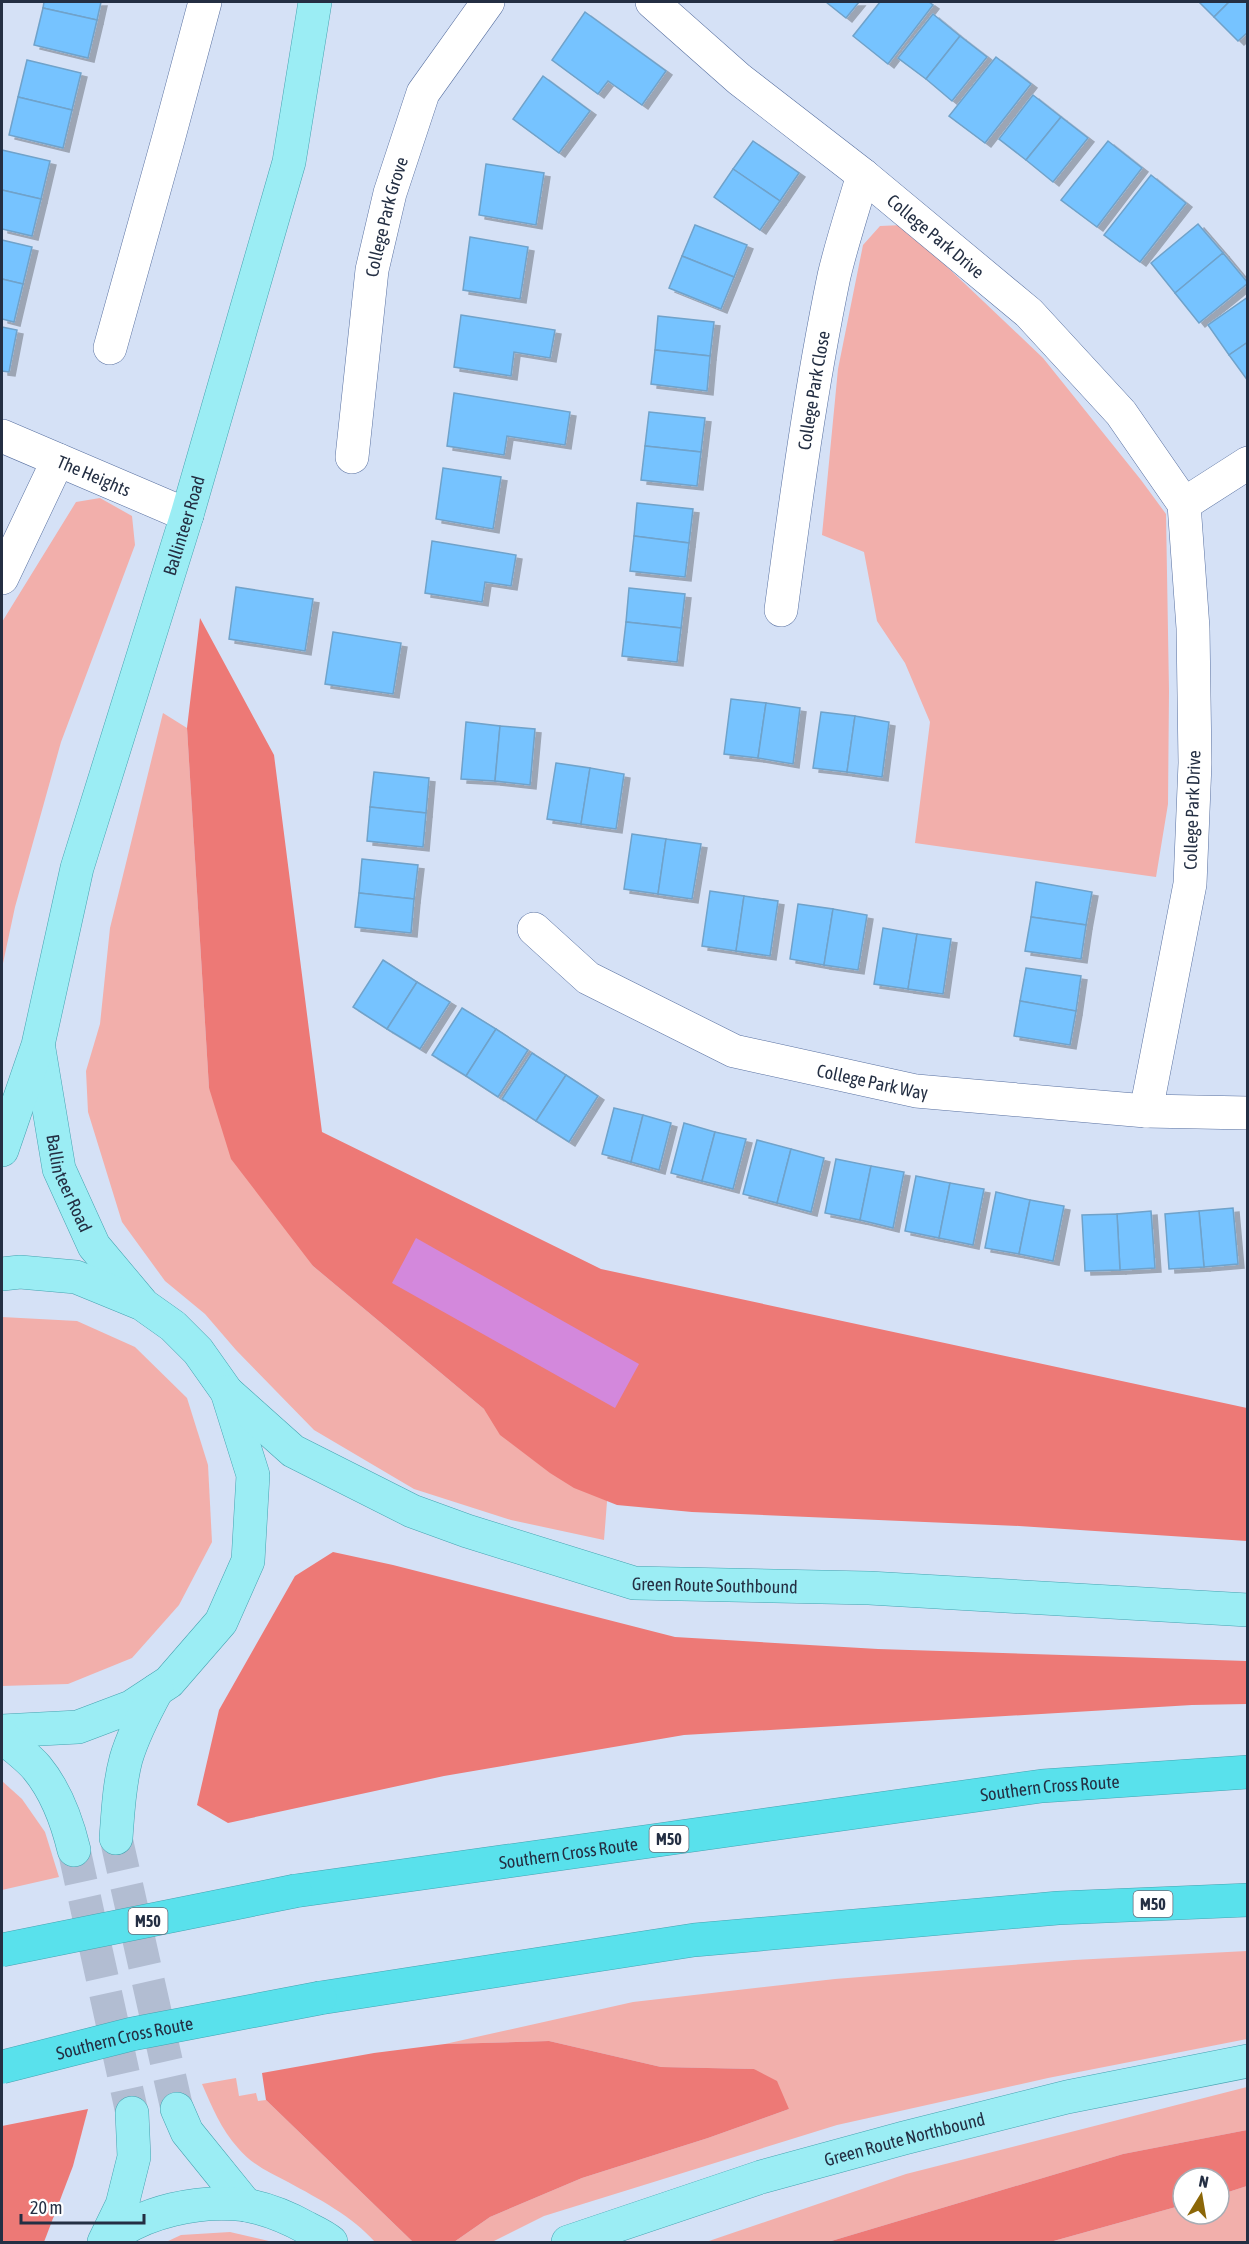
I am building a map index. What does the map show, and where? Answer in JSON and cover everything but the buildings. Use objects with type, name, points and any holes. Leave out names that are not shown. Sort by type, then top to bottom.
[{"type":"highway","name":"Southern Cross Route","points":[[2,1950],[295,1891],[1042,1786],[1248,1772]]},
{"type":"highway","name":"Southern Cross Route","points":[[2,2067],[132,2034],[320,1998],[694,1940],[1058,1908],[1248,1900]]},
{"type":"main road","name":"Ballinteer Road","points":[[2,1150],[38,1045],[77,868],[187,515],[289,162],[315,2]]},
{"type":"main road","name":"Ballinteer Road","points":[[38,1045],[59,1169],[94,1246],[142,1304]]},
{"type":"main road","points":[[2,1274],[20,1272],[76,1277],[142,1304],[172,1326],[198,1351],[227,1392],[253,1475],[248,1561],[221,1622],[169,1682],[131,1707],[78,1727],[2,1731]]},
{"type":"main road","name":"Green Route Southbound","points":[[227,1392],[293,1451],[412,1511],[466,1531],[634,1583],[870,1588],[1248,1610]]},
{"type":"main road","points":[[117,1839],[120,1796],[127,1759],[142,1718],[157,1690]]},
{"type":"main road","points":[[2,1736],[37,1768],[58,1800],[74,1850]]},
{"type":"main road","name":"Green Route Northbound","points":[[568,2242],[761,2177],[904,2138],[1067,2097],[1248,2061]]},
{"type":"main road","points":[[177,2109],[187,2132],[246,2205]]},
{"type":"main road","points":[[105,2242],[122,2205],[134,2157],[132,2113]]},
{"type":"main road","points":[[105,2242],[116,2233],[158,2213],[203,2205],[246,2205],[288,2218],[331,2242]]},
{"type":"street","points":[[110,348],[205,2]]},
{"type":"street","name":"College Park Grove","points":[[351,457],[372,270],[390,193],[423,93],[488,2]]},
{"type":"street","name":"College Park Drive","points":[[652,2],[739,79],[863,176],[1029,313],[1121,413],[1184,504],[1193,628],[1195,740],[1190,884],[1146,1111]]},
{"type":"street","name":"College Park Close","points":[[782,610],[798,479],[816,369],[835,274],[863,176]]},
{"type":"street","name":"The Heights","points":[[2,436],[187,515]]},
{"type":"street","points":[[2,578],[58,460]]},
{"type":"street","points":[[1184,504],[1248,463]]},
{"type":"street","name":"College Park Way","points":[[534,928],[588,978],[734,1051],[916,1091],[1146,1111],[1248,1113]]},
{"type":"shaded area","points":[[903,225],[1043,358],[1166,514],[1168,804],[1156,877],[915,843],[930,722],[905,663],[877,621],[864,552],[822,535],[838,369],[863,245],[880,226]]},
{"type":"shaded area","points":[[100,498],[132,516],[135,545],[61,742],[15,907],[2,968],[2,622],[76,502]]},
{"type":"shaded area","points":[[200,618],[274,755],[322,1132],[601,1269],[1247,1408],[1247,1541],[1019,1526],[692,1512],[617,1505],[574,1488],[500,1435],[484,1409],[313,1266],[231,1159],[209,1088],[187,728]]},
{"type":"shaded area","points":[[163,713],[187,728],[209,1088],[313,1266],[484,1409],[608,1489],[604,1540],[511,1520],[414,1489],[314,1430],[236,1350],[205,1314],[165,1281],[122,1222],[88,1112],[86,1071],[100,1024],[110,928]]},
{"type":"shaded area","points":[[416,1238],[639,1364],[615,1408],[392,1283]]},
{"type":"shaded area","points":[[2,1317],[77,1321],[135,1347],[187,1398],[208,1465],[212,1542],[179,1605],[132,1658],[68,1684],[2,1686]]},
{"type":"shaded area","points":[[333,1552],[393,1565],[675,1637],[878,1649],[1247,1661],[1247,1704],[1192,1705],[684,1735],[444,1776],[228,1823],[197,1805],[219,1710],[295,1576]]},
{"type":"shaded area","points":[[2,1781],[22,1799],[45,1832],[59,1877],[2,1890]]},
{"type":"shaded area","points":[[1247,1951],[1247,2039],[1048,2078],[837,2125],[544,2216],[492,2242],[454,2242],[490,2217],[582,2178],[708,2138],[789,2109],[754,2069],[661,2067],[549,2041],[445,2044],[633,2002],[835,1979],[1074,1960]]},
{"type":"shaded area","points":[[549,2041],[661,2067],[754,2069],[777,2081],[789,2109],[708,2138],[582,2178],[490,2217],[454,2242],[413,2242],[266,2100],[262,2073],[374,2053],[445,2044]]},
{"type":"shaded area","points":[[236,2078],[239,2096],[256,2093],[258,2101],[266,2100],[413,2242],[375,2242],[356,2224],[334,2209],[261,2168],[243,2154],[222,2125],[202,2084]]},
{"type":"shaded area","points":[[1247,2087],[1247,2130],[1123,2154],[828,2242],[706,2242],[906,2174]]},
{"type":"shaded area","points":[[88,2109],[73,2166],[44,2242],[2,2242],[2,2126]]},
{"type":"shaded area","points":[[1247,2130],[1247,2186],[1231,2191],[1231,2166],[1171,2166],[1171,2208],[1050,2242],[828,2242],[1123,2154]]},
{"type":"shaded area","points":[[1247,2186],[1247,2242],[1050,2242],[1171,2208],[1171,2226],[1231,2226],[1231,2191]]},
{"type":"shaded area","points":[[230,2232],[273,2242],[166,2242],[181,2235]]},
{"type":"tunnel","points":[[116,1838],[177,2109]]},
{"type":"tunnel","points":[[74,1850],[132,2113]]}]
